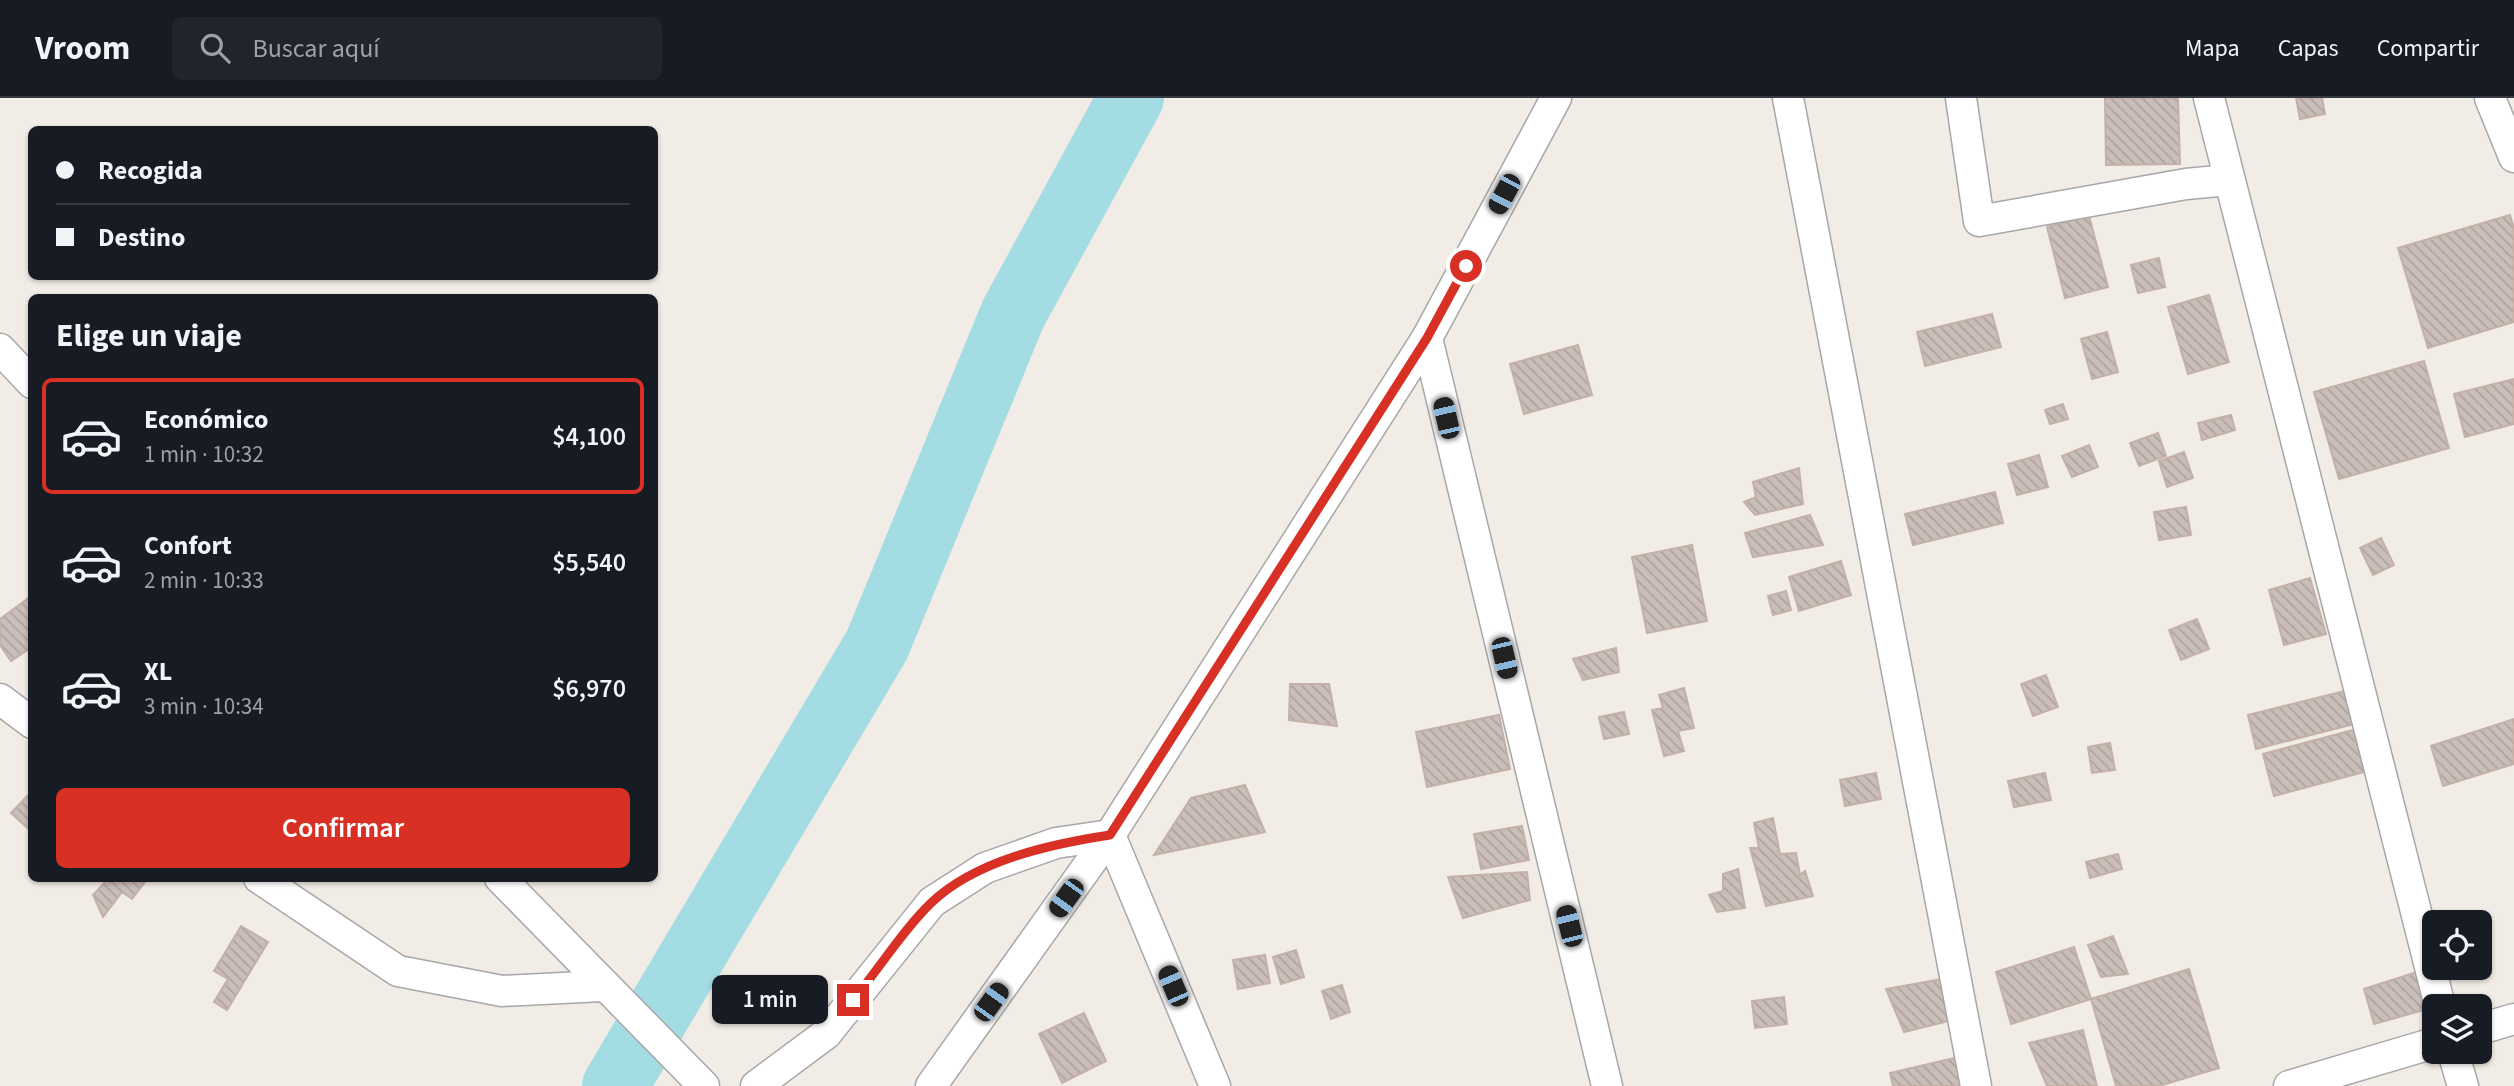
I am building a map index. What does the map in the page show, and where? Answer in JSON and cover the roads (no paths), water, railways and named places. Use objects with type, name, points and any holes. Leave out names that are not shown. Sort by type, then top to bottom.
[{"type":"street","points":[[931,1086],[1110,835],[1427,338],[1556,98]]},
{"type":"street","points":[[1788,98],[1976,1086]]},
{"type":"street","points":[[1961,98],[1979,221],[2186,184],[2229,180]]},
{"type":"street","points":[[2209,98],[2438,994]]},
{"type":"street","points":[[2490,98],[2514,157]]},
{"type":"street","points":[[1427,338],[1607,1086]]},
{"type":"street","points":[[0,349],[28,379]]},
{"type":"street","points":[[0,699],[28,720]]},
{"type":"street","points":[[755,1086],[825,1034],[932,902],[985,868],[1056,843],[1110,835]]},
{"type":"street","points":[[1110,835],[1215,1086]]},
{"type":"street","points":[[265,882],[398,971],[502,991],[602,986]]},
{"type":"street","points":[[504,882],[602,986],[705,1086]]},
{"type":"street","points":[[2492,1025],[2514,1019]]},
{"type":"street","points":[[2289,1086],[2422,1047]]},
{"type":"street","points":[[2457,1064],[2463,1086]]},
{"type":"waterway","points":[[615,1086],[877,645],[1013,314],[1131,98]]}]
